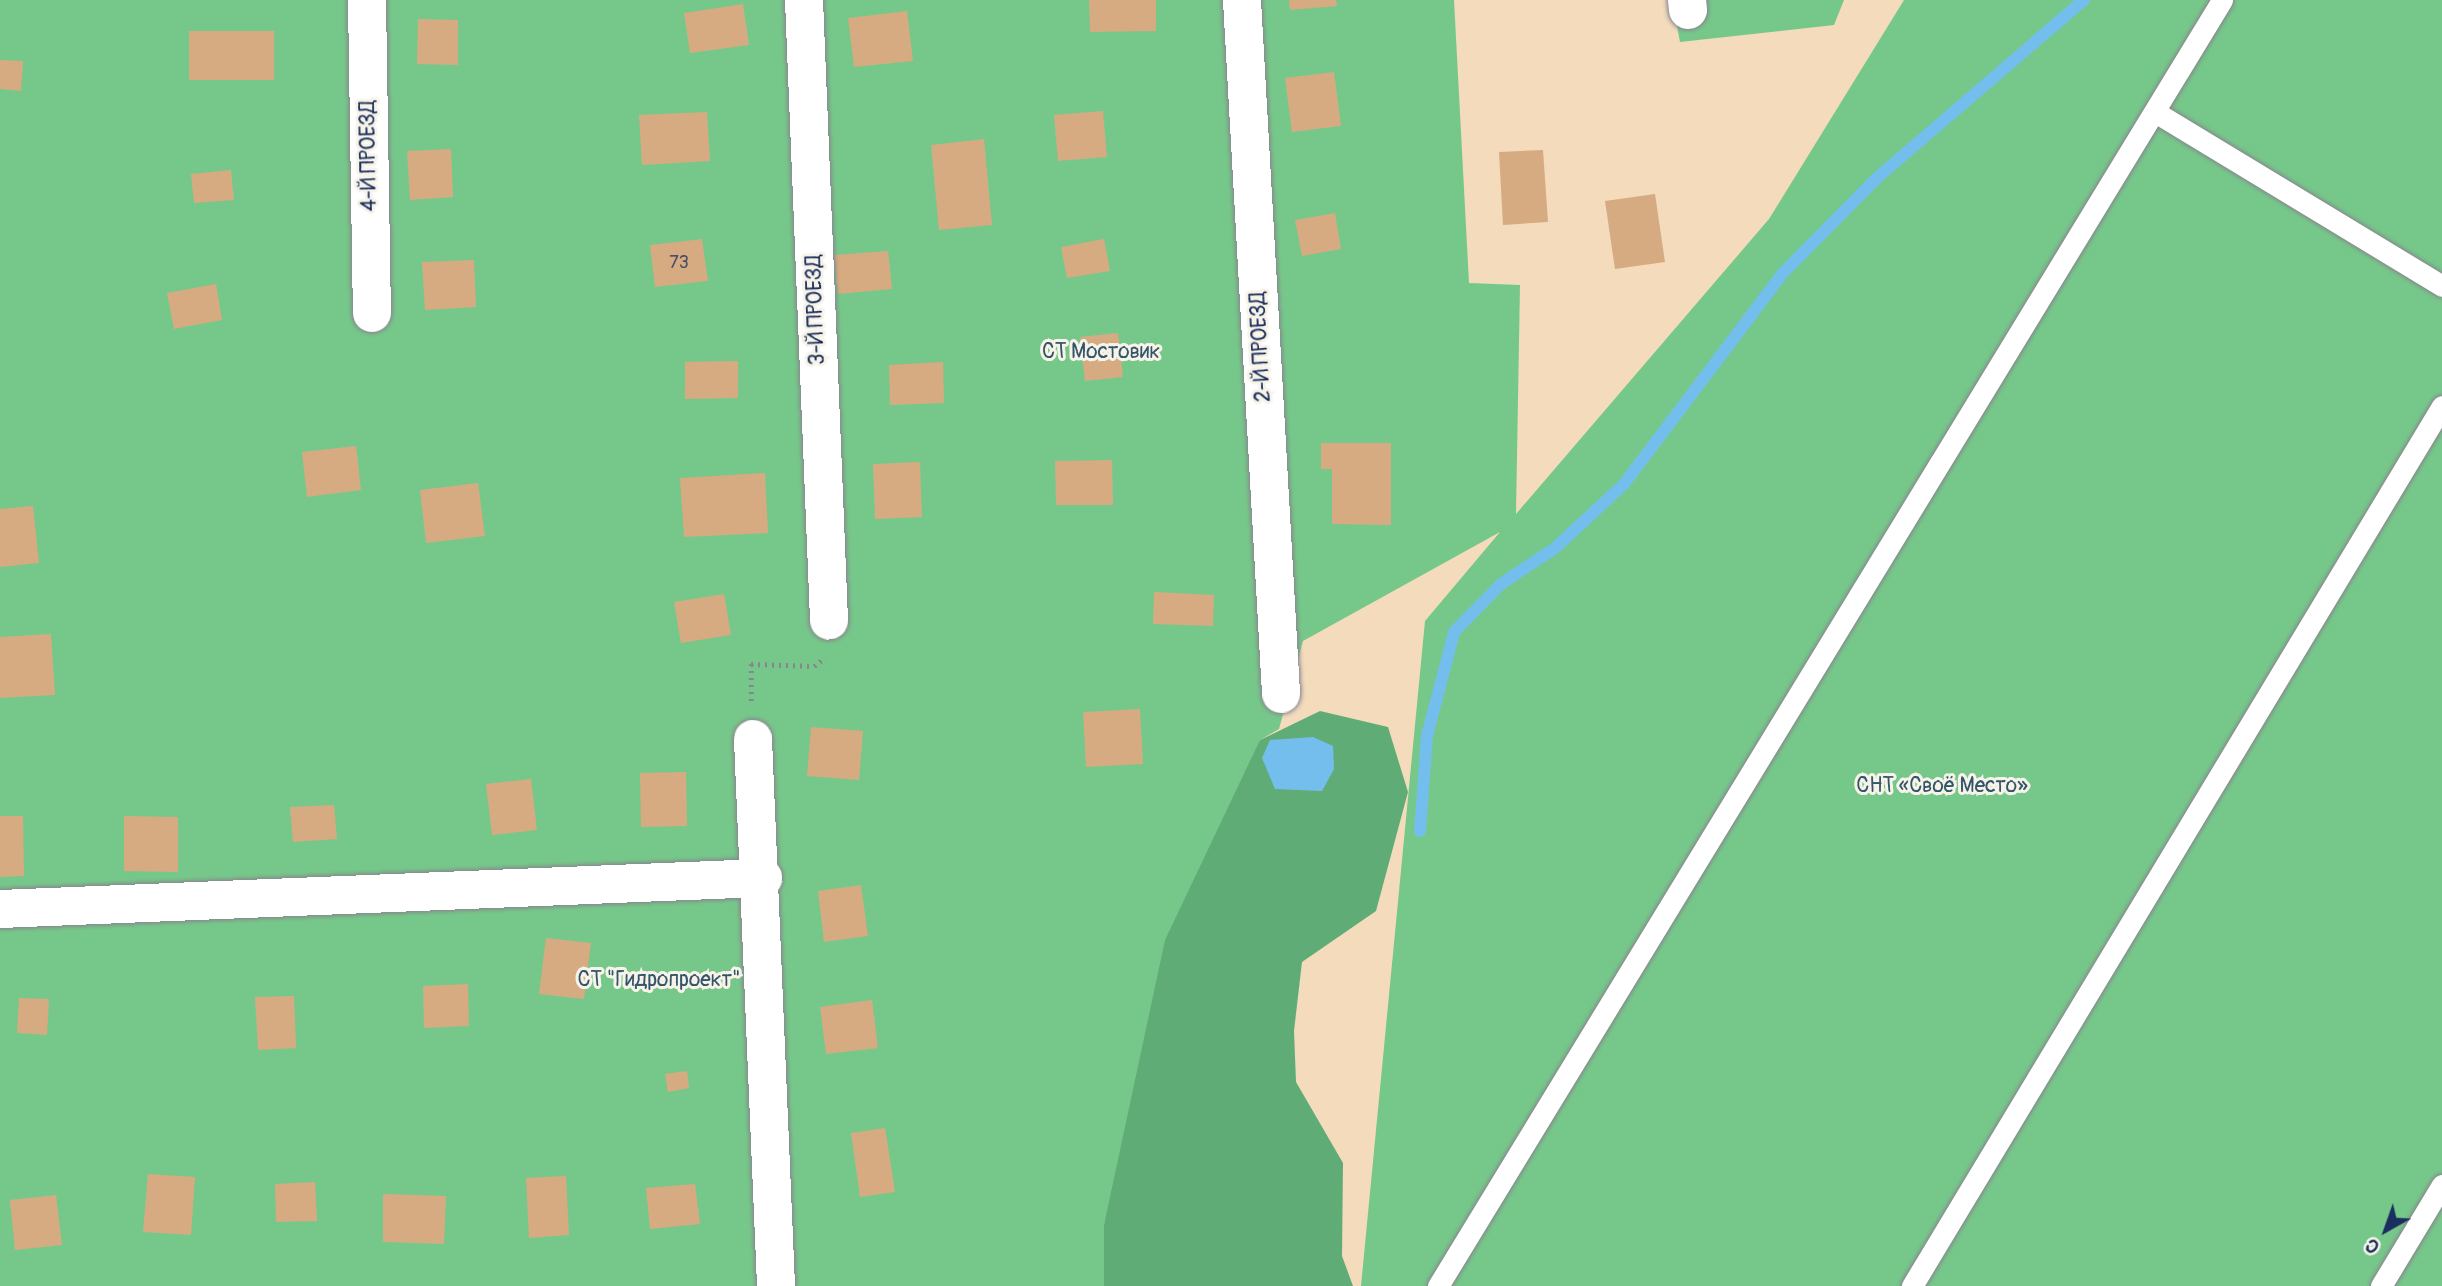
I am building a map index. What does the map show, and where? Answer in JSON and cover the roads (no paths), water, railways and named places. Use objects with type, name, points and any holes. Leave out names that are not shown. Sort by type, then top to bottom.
[{"type":"street","name":"4-Й ПРОЕЗД","points":[[367,0],[372,313]]},
{"type":"street","name":"3-Й ПРОЕЗД","points":[[804,0],[829,620]]},
{"type":"street","name":"2-Й ПРОЕЗД","points":[[1242,0],[1281,694]]},
{"type":"street","points":[[753,739],[762,878],[776,1286]]},
{"type":"street","points":[[0,909],[762,878]]},
{"type":"lane","points":[[1438,1286],[2222,0]]},
{"type":"lane","points":[[2155,112],[2442,286]]},
{"type":"lane","points":[[1912,1286],[2442,406]]},
{"type":"lane","points":[[2381,1286],[2442,1185]]},
{"type":"water","points":[[1313,737],[1333,746],[1334,769],[1322,791],[1275,789],[1262,758],[1270,740]]},
{"type":"waterway","points":[[1420,831],[1427,736],[1454,632],[1501,584],[1555,548],[1624,484],[1782,274],[1878,177],[2084,0]]},
{"type":"park label","name":"СТ Мостовик","points":[[1101,352]]},
{"type":"park label","name":"СНТ «Своё Место»","points":[[1942,786]]},
{"type":"park label","name":"СТ \"Гидропроект\"","points":[[659,980]]}]
